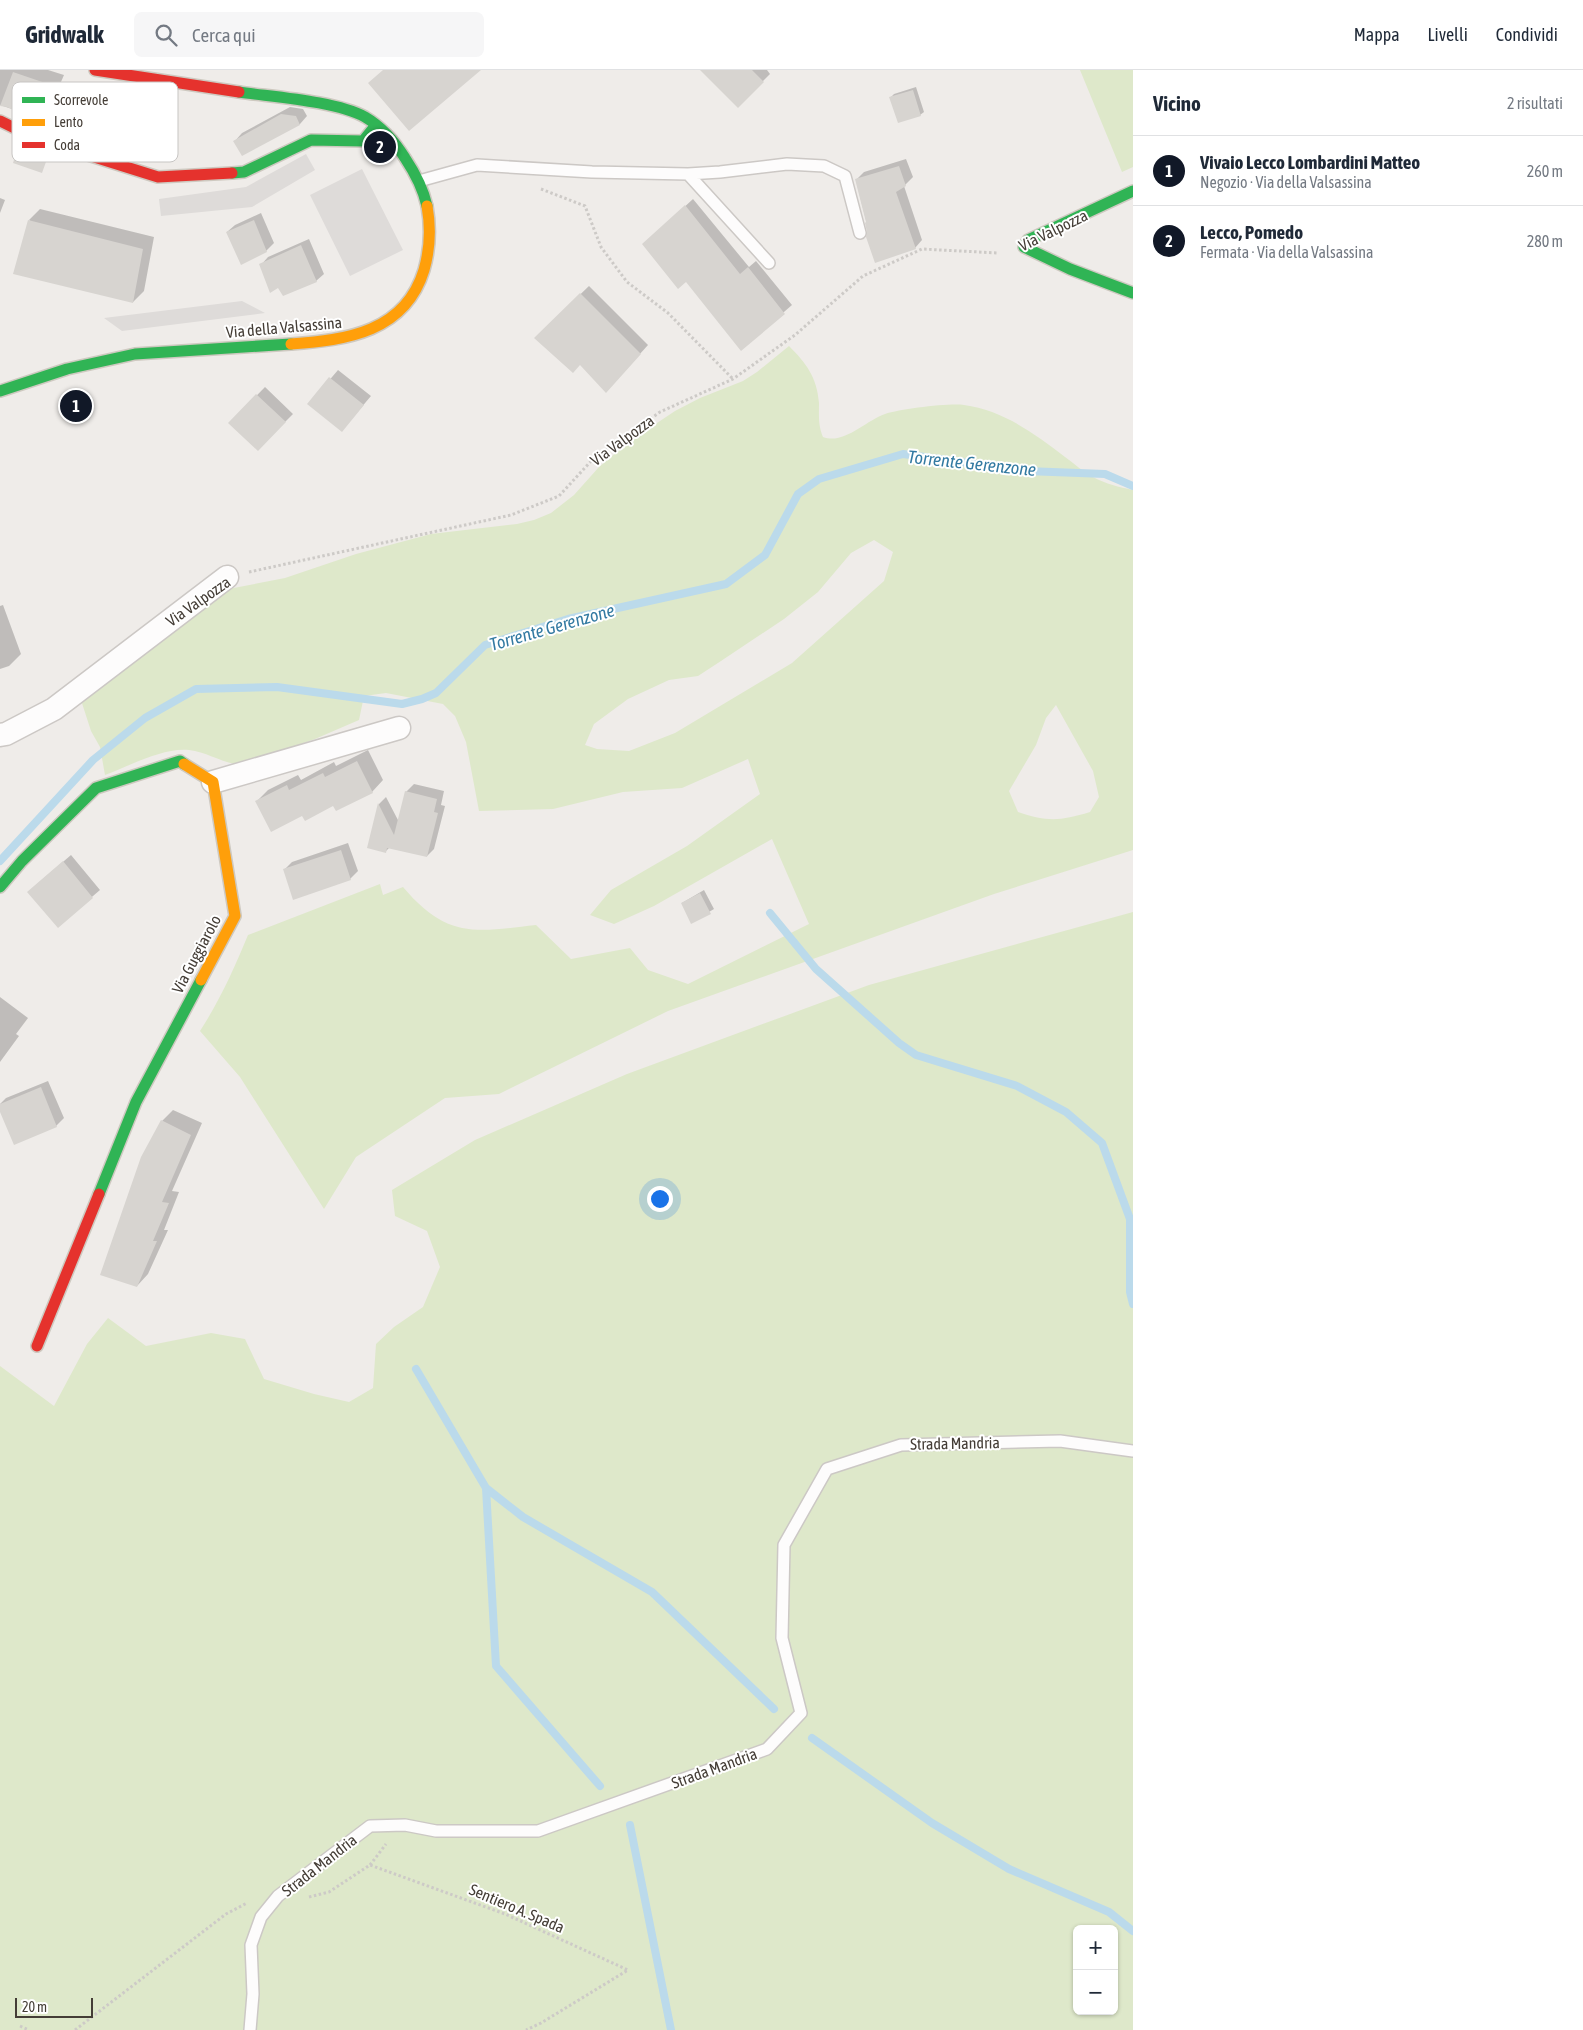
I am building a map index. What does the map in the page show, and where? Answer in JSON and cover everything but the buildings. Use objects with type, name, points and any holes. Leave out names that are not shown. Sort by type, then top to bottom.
[{"type":"street","name":"Via della Valsassina","points":[[95,70],[174,82]]},
{"type":"street","name":"Via della Valsassina","points":[[0,391],[51,374],[136,354],[326,342],[352,337],[387,322],[404,306],[421,282],[426,268],[430,245],[430,228],[425,199],[419,181],[396,144],[376,125],[356,113],[326,105],[178,83]]},
{"type":"street","points":[[0,121],[12,127]]},
{"type":"street","points":[[110,162],[158,177],[244,172],[311,140],[362,141],[376,125]]},
{"type":"street","name":"Via Valpozza","points":[[1024,247],[1028,240],[1133,191]]},
{"type":"street","points":[[1024,247],[1070,270],[1133,293]]},
{"type":"street","name":"Via Valpozza","points":[[0,735],[6,734],[54,709],[227,577]]},
{"type":"street","points":[[0,887],[22,861],[96,788],[180,761],[213,782],[399,728]]},
{"type":"street","name":"Via Guggiarolo","points":[[36,1346],[136,1102],[235,916],[213,782]]},
{"type":"lane","points":[[419,181],[477,165],[592,172],[688,174],[787,164],[824,166],[845,176],[860,233]]},
{"type":"lane","points":[[688,174],[769,263]]},
{"type":"lane","name":"Strada Mandria","points":[[250,2030],[253,1994],[251,1944],[260,1916],[278,1896],[370,1826],[405,1825],[436,1830],[538,1831],[767,1748],[801,1712],[782,1638],[784,1545],[827,1469],[901,1445],[1060,1441],[1133,1451]]},
{"type":"path","points":[[508,166],[537,188],[586,206],[601,248],[627,282],[668,313],[733,379]]},
{"type":"path","name":"Via Valpozza","points":[[227,577],[511,515],[559,496],[592,458],[660,412],[733,379],[796,335],[863,276],[922,249],[994,254],[1024,247]]},
{"type":"path","name":"Sentiero A. Spada","points":[[290,1888],[303,1899],[329,1892],[370,1865],[505,1914],[628,1970],[541,2023],[526,2030]]},
{"type":"path","points":[[75,2030],[226,1914],[263,1894],[278,1896]]},
{"type":"path","points":[[20,2026],[29,2030]]},
{"type":"green space","points":[[1080,70],[1133,70],[1133,167],[1122,172]]},
{"type":"green space","points":[[789,346],[810,371],[816,386],[823,437],[839,438],[877,417],[892,412],[913,408],[964,405],[992,412],[1018,424],[1089,475],[1133,490],[1133,850],[994,894],[668,1011],[499,1094],[445,1098],[356,1157],[324,1209],[240,1077],[200,1031],[226,984],[248,935],[380,884],[383,895],[403,887],[419,904],[448,924],[479,930],[536,925],[571,959],[630,948],[648,970],[688,984],[809,924],[772,839],[654,906],[614,924],[590,915],[611,890],[687,846],[760,794],[748,759],[682,788],[623,792],[553,809],[479,811],[466,742],[455,716],[443,704],[386,693],[364,696],[359,720],[315,739],[241,765],[196,751],[179,750],[158,754],[105,775],[100,747],[91,731],[80,697],[218,591],[285,578],[356,554],[431,534],[517,524],[551,513],[574,495],[599,467],[630,441],[675,411],[700,398],[743,381]],"holes":[[[874,540],[893,552],[884,581],[792,663],[675,733],[629,751],[597,749],[585,745],[594,724],[628,699],[669,680],[698,676],[784,619],[818,592],[851,553]],[[1056,705],[1093,771],[1099,797],[1090,812],[1062,819],[1046,819],[1018,812],[1009,791],[1036,745],[1046,718]]]},
{"type":"green space","points":[[1133,912],[1133,2030],[0,2030],[0,1366],[54,1406],[87,1344],[108,1318],[146,1346],[211,1333],[245,1339],[264,1379],[349,1402],[373,1388],[376,1344],[394,1327],[423,1307],[440,1267],[427,1231],[395,1216],[392,1190],[475,1140],[627,1074],[869,985]]},
{"type":"shaded area","points":[[306,154],[315,170],[252,207],[161,216],[159,199],[246,187]]},
{"type":"shaded area","points":[[362,169],[403,250],[350,276],[310,195]]},
{"type":"shaded area","points":[[242,301],[265,313],[122,331],[104,318]]},
{"type":"waterway","name":"Torrente Gerenzone","points":[[0,861],[93,760],[145,718],[196,689],[277,687],[402,704],[422,699],[436,693],[485,645],[568,619],[726,584],[765,555],[798,494],[819,479],[903,454],[1026,471],[1105,474],[1133,486]]},
{"type":"waterway","points":[[770,913],[816,969],[899,1043],[916,1055],[1017,1086],[1066,1112],[1102,1143],[1130,1219],[1130,1292],[1133,1304]]},
{"type":"waterway","points":[[416,1369],[486,1488],[523,1517],[652,1592],[774,1709]]},
{"type":"waterway","points":[[486,1488],[496,1666],[600,1786]]},
{"type":"waterway","points":[[812,1738],[932,1823],[1009,1869],[1109,1912],[1133,1931]]},
{"type":"waterway","points":[[630,1825],[671,2030]]},
{"type":"traffic: fast","points":[[239,92],[321,103],[365,117],[382,130],[401,152],[418,181],[427,206]]},
{"type":"traffic: fast","points":[[232,173],[244,172],[311,140],[363,141],[376,125]]},
{"type":"traffic: fast","points":[[1133,191],[1028,240],[1024,247],[1070,269],[1133,293]]},
{"type":"traffic: fast","points":[[0,391],[67,369],[135,354],[291,344]]},
{"type":"traffic: fast","points":[[0,887],[22,861],[96,788],[180,761],[184,764]]},
{"type":"traffic: fast","points":[[99,1194],[136,1102],[201,980]]},
{"type":"traffic: slow","points":[[291,344],[353,335],[371,329],[388,320],[403,307],[415,291],[426,262],[429,246],[427,206]]},
{"type":"traffic: slow","points":[[184,764],[213,782],[235,916],[201,980]]},
{"type":"traffic: jam","points":[[95,70],[174,82]]},
{"type":"traffic: jam","points":[[178,83],[239,92]]},
{"type":"traffic: jam","points":[[0,121],[12,127]]},
{"type":"traffic: jam","points":[[110,162],[158,177],[232,173]]},
{"type":"traffic: jam","points":[[37,1346],[99,1194]]},
{"type":"place","name":"Lecco, Pomedo","points":[[380,147]]},
{"type":"place","name":"Vivaio Lecco Lombardini Matteo","points":[[76,406]]}]
